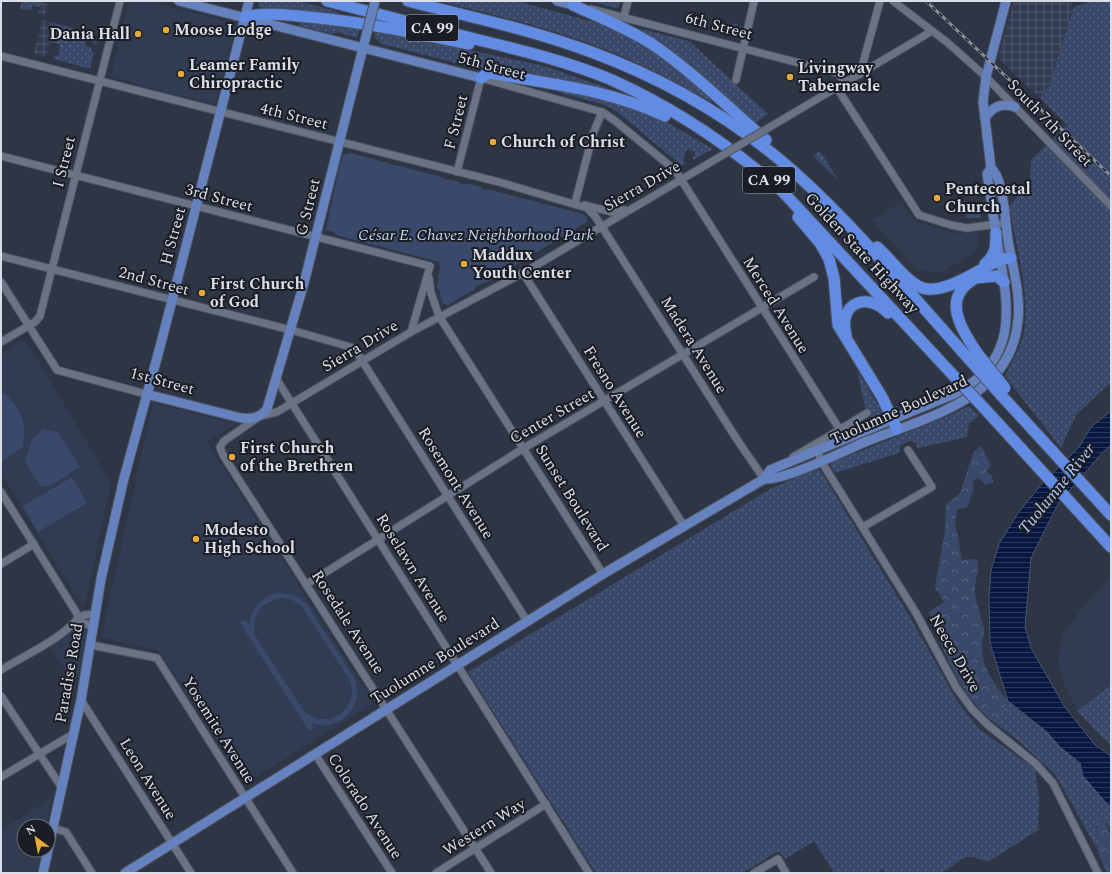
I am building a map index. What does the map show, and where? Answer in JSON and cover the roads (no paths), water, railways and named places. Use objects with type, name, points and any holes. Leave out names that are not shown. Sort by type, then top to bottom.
[{"type":"highway","name":"Golden State Highway","points":[[327,1],[537,54],[613,81],[683,118],[720,141],[784,192],[1111,547]]},
{"type":"highway","name":"Golden State Highway","points":[[408,1],[544,36],[573,45],[624,65],[671,87],[730,122],[793,171],[837,212],[973,356]]},
{"type":"highway","points":[[573,5],[636,35],[674,60],[769,143],[793,171]]},
{"type":"highway","points":[[245,17],[261,14],[275,14],[356,22],[511,53],[537,54]]},
{"type":"highway","points":[[481,78],[488,74],[502,74],[613,96],[637,103],[720,141]]},
{"type":"highway","points":[[737,154],[790,208],[824,250],[834,274],[838,325],[882,396],[895,425]]},
{"type":"highway","points":[[837,212],[919,287],[926,290],[940,289],[975,275],[1004,260]]},
{"type":"highway","points":[[995,228],[995,251],[992,259],[961,289],[956,308],[960,324],[973,356],[1034,430],[1111,515]]},
{"type":"highway","points":[[975,275],[997,276],[1004,282]]},
{"type":"highway","points":[[850,346],[845,321],[850,308],[862,302],[876,303],[952,374]]},
{"type":"main road","name":"5th Street","points":[[179,1],[245,17],[362,49],[481,78]]},
{"type":"main road","name":"H Street","points":[[124,478],[146,394],[155,368],[249,1]]},
{"type":"main road","name":"G Street","points":[[260,416],[269,406],[291,330],[316,237],[375,1]]},
{"type":"main road","name":"6th Street","points":[[557,1],[573,5]]},
{"type":"main road","name":"Tuolumne Boulevard","points":[[764,479],[773,480],[821,461],[895,425],[963,389],[974,382],[990,365],[1002,342],[1008,319],[1004,282],[1005,223],[998,176],[991,168],[983,102],[986,77],[1006,1]]},
{"type":"main road","points":[[985,118],[992,108],[1004,104],[1015,107]]},
{"type":"main road","name":"Tuolumne Boulevard","points":[[125,873],[457,664],[603,574],[764,479],[770,470],[818,446],[895,425],[969,399],[981,390],[999,371],[1012,346],[1018,320],[1017,294],[1004,260],[995,228],[987,174],[991,168]]},
{"type":"main road","name":"1st Street","points":[[146,394],[241,418],[250,419],[260,416]]},
{"type":"main road","name":"Paradise Road","points":[[55,818],[81,700],[95,614],[124,478]]},
{"type":"main road","name":"Paradise Road","points":[[43,873],[46,858]]},
{"type":"street","name":"I Street","points":[[1,342],[28,326],[40,316],[120,1]]},
{"type":"street","points":[[624,16],[628,1]]},
{"type":"street","points":[[736,80],[754,1]]},
{"type":"street","points":[[860,74],[880,1]]},
{"type":"street","name":"South 7th Street","points":[[894,1],[986,77],[1111,206]]},
{"type":"street","name":"6th Street","points":[[573,5],[624,16],[838,73],[845,83]]},
{"type":"street","name":"Sierra Drive","points":[[220,447],[224,441],[260,416],[277,412],[362,360],[439,316],[523,273],[932,31]]},
{"type":"street","name":"4th Street","points":[[1,56],[578,204],[612,212],[632,208]]},
{"type":"street","name":"5th Street","points":[[481,78],[602,112],[614,120],[675,170],[681,180]]},
{"type":"street","name":"F Street","points":[[457,172],[481,78]]},
{"type":"street","points":[[838,88],[919,214],[951,225],[967,228],[995,228],[1005,223]]},
{"type":"street","points":[[578,204],[593,134],[602,112]]},
{"type":"street","name":"3rd Street","points":[[1,156],[316,237],[429,270]]},
{"type":"street","name":"Merced Avenue","points":[[681,180],[840,430]]},
{"type":"street","name":"4th Street","points":[[578,204],[592,212],[601,226]]},
{"type":"street","name":"Madera Avenue","points":[[601,226],[736,438],[764,479]]},
{"type":"street","name":"2nd Street","points":[[1,256],[291,330],[354,348],[362,360]]},
{"type":"street","points":[[429,270],[431,293],[439,316]]},
{"type":"street","points":[[411,332],[429,270]]},
{"type":"street","name":"Fresno Avenue","points":[[523,273],[684,526]]},
{"type":"street","name":"Center Street","points":[[307,584],[524,448],[814,277]]},
{"type":"street","points":[[1,282],[28,326]]},
{"type":"street","name":"Sunset Boulevard","points":[[439,316],[603,574]]},
{"type":"street","name":"1st Street","points":[[28,326],[56,370],[110,383],[146,394]]},
{"type":"street","name":"Rosemont Avenue","points":[[362,360],[527,621]]},
{"type":"street","name":"Roselawn Avenue","points":[[277,380],[589,873]]},
{"type":"street","name":"Tuolumne Boulevard","points":[[818,446],[867,413]]},
{"type":"street","points":[[840,430],[856,435]]},
{"type":"street","name":"Neece Drive","points":[[818,446],[821,461],[916,614],[956,687],[972,709],[1001,737],[1036,764],[1052,783],[1098,873]]},
{"type":"street","name":"Rosedale Avenue","points":[[220,447],[223,455],[491,873]]},
{"type":"street","points":[[863,527],[932,487],[908,450]]},
{"type":"street","points":[[1,492],[82,622],[93,627]]},
{"type":"street","points":[[1,564],[34,544]]},
{"type":"street","points":[[1,670],[56,637],[84,615],[95,614]]},
{"type":"street","name":"Yosemite Avenue","points":[[91,645],[157,658],[293,873]]},
{"type":"street","points":[[1,696],[62,788]]},
{"type":"street","name":"Leon Avenue","points":[[81,700],[191,873]]},
{"type":"street","points":[[1,777],[73,734]]},
{"type":"street","name":"Colorado Avenue","points":[[315,754],[392,873]]},
{"type":"street","name":"Western Way","points":[[436,873],[546,804]]},
{"type":"street","points":[[56,829],[66,832],[92,873]]},
{"type":"street","points":[[754,873],[778,859],[786,873]]},
{"type":"water","name":"Tuolumne River","points":[[1111,411],[1111,445],[1102,453],[1058,504],[1031,558],[1025,627],[1031,648],[1064,706],[1095,745],[1111,756],[1111,805],[1108,805],[1083,776],[1080,763],[1060,747],[1047,732],[1008,701],[990,643],[989,598],[991,570],[999,544],[1018,513],[1041,485],[1079,447],[1091,427]]},
{"type":"railway","points":[[926,1],[1111,176]]},
{"type":"place","name":"Moose Lodge","points":[[166,30]]},
{"type":"place","name":"Dania Hall","points":[[138,34]]},
{"type":"place","name":"Leamer Family Chiropractic","points":[[181,74]]},
{"type":"place","name":"Livingway Tabernacle","points":[[790,77]]},
{"type":"place","name":"Church of Christ","points":[[493,142]]},
{"type":"place","name":"Pentecostal Church","points":[[937,198]]},
{"type":"place","name":"Maddux Youth Center","points":[[464,264]]},
{"type":"place","name":"First Church of God","points":[[202,293]]},
{"type":"place","name":"First Church of the Brethren","points":[[232,457]]},
{"type":"place","name":"Modesto High School","points":[[196,539]]},
{"type":"park label","name":"César E. Chavez Neighborhood Park","points":[[476,235]]}]
